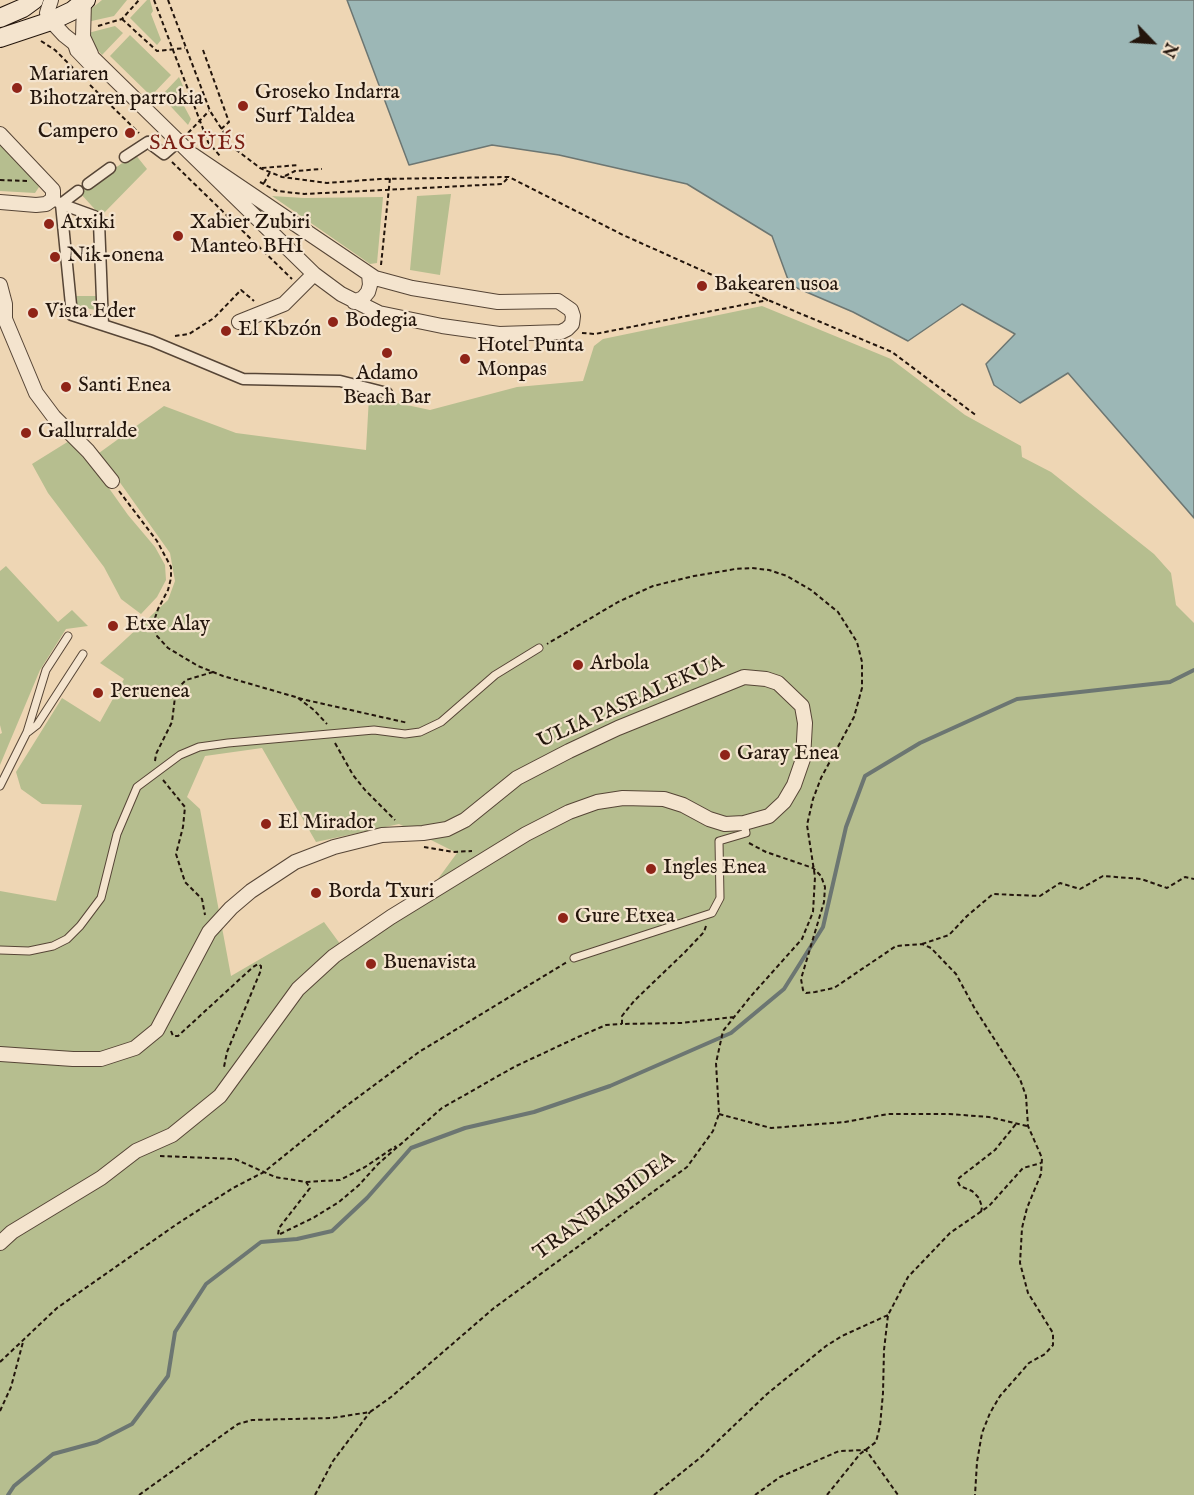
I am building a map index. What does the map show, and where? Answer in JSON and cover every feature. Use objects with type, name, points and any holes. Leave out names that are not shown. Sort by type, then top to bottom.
[{"type":"main road","points":[[0,18],[23,8],[34,0]]},
{"type":"main road","points":[[0,38],[51,21],[72,11],[85,1]]},
{"type":"street","points":[[51,0],[47,13],[51,21],[194,155],[229,184],[374,277],[412,288],[498,302],[558,301],[571,310],[572,324],[561,333],[499,334],[442,326],[380,313],[354,302],[314,274],[229,184]]},
{"type":"street","points":[[85,1],[83,38],[93,58]]},
{"type":"street","points":[[0,134],[53,190],[72,315],[152,341],[243,379],[340,381],[387,393]]},
{"type":"street","points":[[125,157],[148,142],[164,154],[179,141]]},
{"type":"street","points":[[88,184],[110,168]]},
{"type":"street","points":[[0,202],[46,204],[78,190]]},
{"type":"street","points":[[56,201],[94,216],[99,222],[103,325]]},
{"type":"street","points":[[239,322],[284,304],[314,274]]},
{"type":"street","points":[[354,302],[363,298],[368,292],[370,278],[374,277]]},
{"type":"street","points":[[0,285],[5,304],[3,323],[36,393],[54,417],[88,451],[112,481]]},
{"type":"street","name":"ULIA PASEALEKUA","points":[[0,1054],[101,1059],[135,1048],[157,1030],[209,932],[251,891],[295,862],[334,847],[382,835],[447,829],[465,820],[517,778],[569,751],[744,677],[778,682],[802,706],[805,723],[802,759],[794,785],[784,802],[769,816],[745,828],[709,819],[683,805],[664,799],[623,798],[597,802],[569,812],[526,834],[391,917],[333,956],[298,989],[220,1096],[172,1135],[136,1151],[101,1178],[12,1232],[0,1243]]},
{"type":"lane","points":[[71,40],[74,52],[96,75]]},
{"type":"lane","points":[[0,786],[27,732],[46,670],[68,636]]},
{"type":"lane","points":[[0,951],[29,951],[53,946],[67,939],[80,926],[100,898],[117,834],[136,787],[180,755],[199,747],[374,730],[405,734],[420,732],[441,722],[495,675],[539,648]]},
{"type":"lane","points":[[27,732],[37,725],[83,654]]},
{"type":"lane","points":[[574,958],[712,913],[720,898],[719,841],[745,828]]},
{"type":"path","points":[[82,30],[122,20],[139,0]]},
{"type":"path","points":[[154,0],[208,142],[224,161]]},
{"type":"path","points":[[168,0],[210,111],[234,148],[260,168],[282,177],[327,183],[390,178],[509,177],[623,235],[768,300],[892,351],[977,416]]},
{"type":"path","points":[[122,20],[157,51],[186,48]]},
{"type":"path","points":[[33,37],[55,50],[80,75]]},
{"type":"path","points":[[203,50],[229,122],[221,130]]},
{"type":"path","points":[[88,83],[148,142]]},
{"type":"path","points":[[179,141],[210,111]]},
{"type":"path","points":[[164,154],[300,288]]},
{"type":"path","points":[[260,168],[298,165]]},
{"type":"path","points":[[282,177],[295,171],[322,169]]},
{"type":"path","points":[[255,180],[277,192],[304,194],[502,184],[509,177]]},
{"type":"path","points":[[374,277],[390,178]]},
{"type":"path","points":[[0,180],[46,182]]},
{"type":"path","points":[[152,341],[189,334],[214,318],[241,290],[266,312]]},
{"type":"path","points":[[561,333],[595,334],[768,300]]},
{"type":"path","points":[[112,481],[157,541],[171,567],[168,590],[153,624],[157,636],[168,648],[213,672],[295,696],[409,723]]},
{"type":"path","name":"TRANBIABIDEA","points":[[139,1495],[238,1424],[252,1420],[332,1418],[370,1412],[391,1397],[494,1308],[687,1167],[713,1131],[719,1114],[716,1063],[723,1031],[802,939],[813,912],[815,877],[807,825],[821,777],[854,717],[862,688],[862,662],[857,642],[838,612],[824,600],[787,576],[769,570],[752,568],[725,570],[653,586],[618,602],[539,648]]},
{"type":"path","points":[[204,921],[202,899],[185,882],[176,854],[185,807],[163,781],[155,763],[156,754],[171,722],[177,691],[186,680],[213,672]]},
{"type":"path","points":[[295,696],[324,719],[328,727]]},
{"type":"path","points":[[337,748],[365,790],[397,822]]},
{"type":"path","points":[[745,828],[750,844],[813,868],[821,876],[825,887],[824,902],[801,979],[802,990],[806,993],[834,988],[896,946],[922,944],[949,935],[993,894],[1040,896],[1060,883],[1080,889],[1103,876],[1141,879],[1167,888],[1185,877],[1194,879]]},
{"type":"path","points":[[435,849],[453,852]]},
{"type":"path","points":[[622,1024],[622,1016],[634,1001],[704,932],[712,913]]},
{"type":"path","points":[[922,944],[931,948],[956,974],[975,1009],[1020,1079],[1026,1096],[1028,1126],[1032,1139],[1042,1154],[1041,1174],[1027,1208],[1022,1228],[1020,1263],[1028,1293],[1053,1333],[1053,1346],[1045,1354],[1029,1363],[1000,1396],[990,1413],[982,1433],[975,1495]]},
{"type":"path","points":[[0,1362],[57,1308],[233,1188],[264,1172],[342,1109],[419,1052],[574,958]]},
{"type":"path","points":[[170,1009],[171,1031],[173,1036],[178,1036],[258,964],[261,966],[227,1052],[223,1071]]},
{"type":"path","points":[[306,1182],[310,1188],[279,1228],[278,1234],[313,1218],[339,1202],[404,1140],[442,1108],[514,1067],[606,1025],[681,1023],[734,1017]]},
{"type":"path","points":[[719,1114],[771,1128],[845,1122],[888,1114],[949,1114],[989,1118],[1028,1126]]},
{"type":"path","points":[[981,1212],[979,1198],[972,1191],[960,1186],[958,1178],[995,1150],[1016,1124]]},
{"type":"path","points":[[136,1151],[166,1157],[235,1159],[275,1177],[306,1182],[340,1180],[365,1167],[404,1140]]},
{"type":"path","points":[[827,1495],[866,1450],[876,1442],[880,1426],[888,1316],[908,1277],[950,1233],[989,1206],[1023,1168],[1041,1163]]},
{"type":"path","points":[[654,1495],[701,1457],[767,1394],[826,1346],[842,1336],[888,1316]]},
{"type":"path","points":[[0,1411],[11,1387],[24,1339]]},
{"type":"path","points":[[315,1495],[333,1461],[370,1412]]},
{"type":"path","points":[[755,1495],[780,1477],[839,1451],[866,1450]]},
{"type":"path","points":[[866,1450],[898,1495]]},
{"type":"green space","points":[[102,0],[127,0],[114,16],[87,22],[91,9]]},
{"type":"green space","points":[[147,0],[150,0],[153,11],[151,14],[161,40],[157,45],[130,18]]},
{"type":"green space","points":[[115,26],[123,33],[102,55],[88,33]]},
{"type":"green space","points":[[130,35],[171,75],[151,96],[110,56]]},
{"type":"green space","points":[[179,77],[183,86],[177,93],[191,119],[188,125],[161,96]]},
{"type":"green space","points":[[0,145],[32,176],[39,187],[35,193],[0,191]]},
{"type":"green space","points":[[135,154],[147,169],[101,216],[80,193]]},
{"type":"green space","points":[[451,194],[440,275],[410,270],[417,196]]},
{"type":"green space","points":[[272,196],[383,197],[377,263],[370,264]]},
{"type":"green space","points":[[72,296],[96,296],[96,310],[74,306]]},
{"type":"green space","points":[[762,306],[891,359],[965,415],[1021,446],[1022,457],[1051,472],[1154,554],[1171,573],[1176,605],[1194,623],[1194,1495],[0,1495],[0,891],[56,901],[82,805],[42,804],[21,789],[16,772],[62,698],[100,722],[124,679],[100,663],[168,600],[175,581],[170,553],[99,453],[164,406],[236,433],[366,450],[369,397],[430,410],[517,387],[583,381],[594,346],[603,339]],"holes":[[[262,748],[316,842],[399,824],[457,853],[432,887],[346,952],[324,922],[231,976],[200,809],[187,797],[205,756]]]},
{"type":"green space","points":[[69,441],[155,547],[165,565],[166,580],[157,597],[141,614],[121,599],[104,567],[48,493],[32,464]]},
{"type":"green space","points":[[6,566],[58,622],[72,610],[88,626],[66,629],[40,670],[0,765],[0,734],[2,733],[0,725],[0,571]]},
{"type":"water","points":[[347,0],[1194,0],[1194,518],[1068,373],[1020,403],[994,385],[986,364],[1015,334],[962,304],[908,341],[853,312],[790,285],[772,236],[687,184],[559,155],[492,145],[409,165]]},
{"type":"waterway","points":[[8,1495],[14,1486],[53,1454],[97,1442],[132,1424],[168,1376],[175,1332],[206,1284],[261,1242],[297,1239],[332,1231],[367,1198],[411,1148],[465,1128],[534,1112],[610,1086],[731,1033],[784,989],[823,927],[846,827],[865,776],[920,743],[1017,699],[1170,682],[1194,670]]},
{"type":"place","name":"Mariaren Bihotzaren parrokia","points":[[17,88]]},
{"type":"place","name":"Groseko Indarra Surf Taldea","points":[[243,106]]},
{"type":"place","name":"Campero","points":[[130,133]]},
{"type":"place","name":"Atxiki","points":[[49,224]]},
{"type":"place","name":"Xabier Zubiri Manteo BHI","points":[[178,236]]},
{"type":"place","name":"Nik-onena","points":[[55,257]]},
{"type":"place","name":"Bakearen usoa","points":[[702,286]]},
{"type":"place","name":"Vista Eder","points":[[33,313]]},
{"type":"place","name":"Bodegia","points":[[333,322]]},
{"type":"place","name":"El Kbzón","points":[[226,331]]},
{"type":"place","name":"Adamo Beach Bar","points":[[387,353]]},
{"type":"place","name":"Hotel Punta Monpas","points":[[465,359]]},
{"type":"place","name":"Santi Enea","points":[[66,387]]},
{"type":"place","name":"Gallurralde","points":[[26,433]]},
{"type":"place","name":"Etxe Alay","points":[[113,626]]},
{"type":"place","name":"Arbola","points":[[578,665]]},
{"type":"place","name":"Peruenea","points":[[98,693]]},
{"type":"place","name":"Garay Enea","points":[[725,755]]},
{"type":"place","name":"El Mirador","points":[[266,824]]},
{"type":"place","name":"Ingles Enea","points":[[651,869]]},
{"type":"place","name":"Borda Txuri","points":[[316,893]]},
{"type":"place","name":"Gure Etxea","points":[[563,918]]},
{"type":"place","name":"Buenavista","points":[[371,964]]},
{"type":"district","name":"SAGÜÉS","points":[[198,144]]}]
